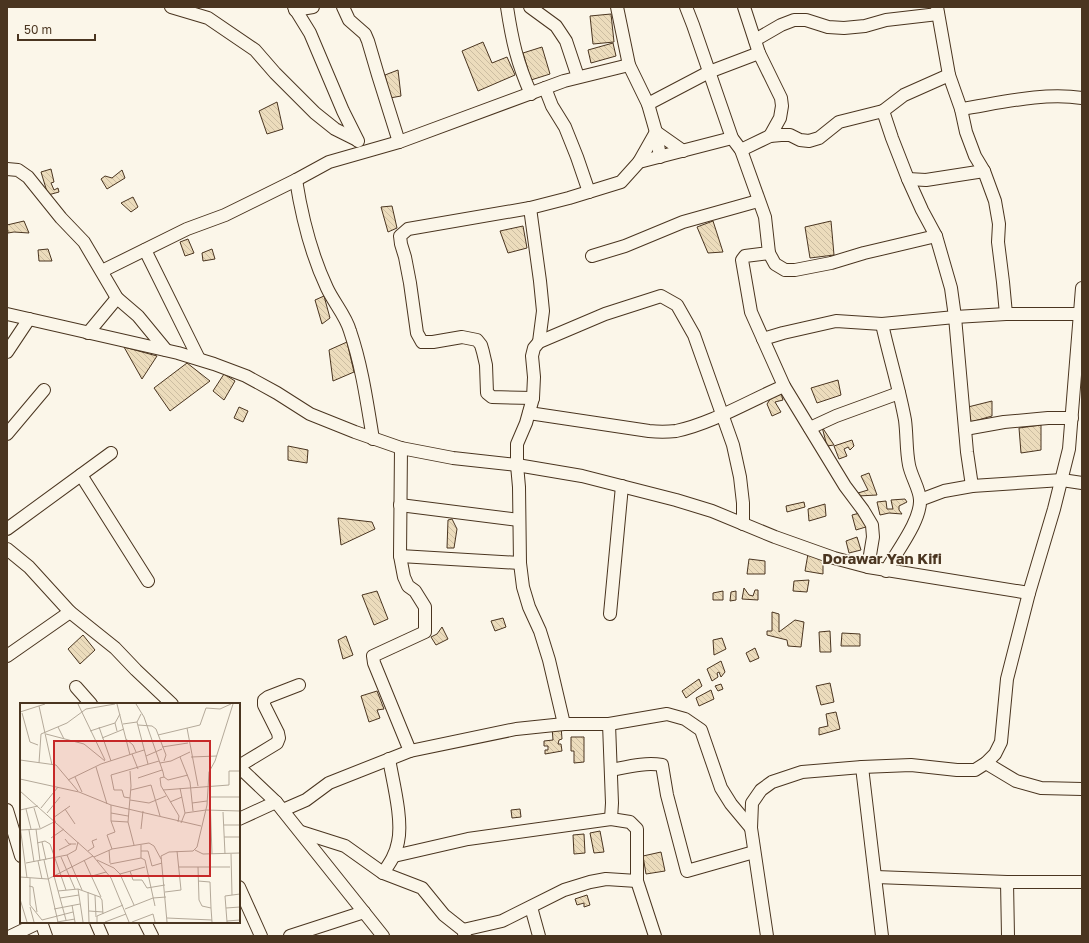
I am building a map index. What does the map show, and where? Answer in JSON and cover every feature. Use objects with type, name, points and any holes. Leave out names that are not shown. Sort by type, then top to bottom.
[{"type":"street","points":[[171,7],[208,18],[255,50],[275,73],[315,113],[335,129],[357,140]]},
{"type":"street","points":[[313,7],[294,8],[310,33],[343,111],[364,152]]},
{"type":"street","points":[[344,7],[349,20],[365,34],[368,41],[400,142]]},
{"type":"street","points":[[507,7],[512,39],[522,74],[531,94]]},
{"type":"street","points":[[530,7],[556,26],[566,41],[578,77]]},
{"type":"street","points":[[617,7],[629,65],[648,104],[656,132],[660,157]]},
{"type":"street","points":[[686,7],[732,138],[741,150],[766,222],[769,253],[775,264],[785,270],[795,270],[936,236]]},
{"type":"street","points":[[744,7],[760,53],[781,98],[782,106],[780,118],[770,136]]},
{"type":"street","points":[[755,40],[781,24],[794,20],[806,20],[828,27],[844,28],[865,26],[886,20],[938,11],[949,75],[961,109],[966,132],[975,156],[984,171],[995,201],[999,224],[998,242],[1004,282],[1006,314]]},
{"type":"street","points":[[648,104],[709,72],[760,53]]},
{"type":"street","points":[[102,271],[187,229],[226,214],[330,162],[400,142],[564,81],[629,65]]},
{"type":"street","points":[[741,150],[770,136],[790,135],[800,140],[808,141],[819,138],[839,122],[883,111],[904,95],[949,75]]},
{"type":"street","points":[[545,88],[552,106],[565,127],[577,157],[588,192]]},
{"type":"street","points":[[961,109],[1041,97],[1064,96],[1082,98]]},
{"type":"street","points":[[883,111],[908,179],[936,236],[951,288],[967,452],[972,486]]},
{"type":"street","points":[[656,132],[683,151]]},
{"type":"street","points":[[533,398],[492,397],[487,393],[484,358],[481,345],[477,340],[462,337],[433,342],[422,342],[417,333],[410,283],[400,236],[408,229],[530,208],[621,182],[639,162],[656,132]]},
{"type":"street","points":[[639,162],[732,138]]},
{"type":"street","points":[[7,169],[18,170],[28,177],[61,218],[84,242],[117,298],[138,316],[166,350]]},
{"type":"street","points":[[908,179],[926,180],[984,171]]},
{"type":"street","points":[[296,180],[301,210],[312,250],[327,289],[350,330],[365,390],[373,439]]},
{"type":"street","points":[[592,256],[625,246],[683,222],[758,201]]},
{"type":"street","points":[[530,208],[543,312],[539,342]]},
{"type":"street","points":[[145,250],[199,359]]},
{"type":"street","points":[[769,253],[745,256],[742,260],[751,312],[784,386],[844,486],[863,510],[872,525],[873,536],[868,567]]},
{"type":"street","points":[[767,936],[751,828],[752,803],[761,790],[772,782],[802,772],[911,765],[964,771],[976,770],[995,754],[1001,742],[1007,679],[1029,593],[1062,480],[1069,449],[1072,418],[1078,393],[1082,288]]},
{"type":"street","points":[[564,724],[549,660],[540,631],[529,608],[523,587],[520,563],[517,444],[533,398],[534,378],[532,356],[534,348],[539,342],[605,314],[661,296],[677,305],[694,336],[732,445],[740,477],[743,503],[743,524]]},
{"type":"street","points":[[88,333],[117,298]]},
{"type":"street","points":[[7,314],[166,350],[199,359],[246,376],[277,393],[310,414],[373,439],[401,448],[453,458],[517,465],[582,476],[676,500],[712,511],[834,558],[868,567],[1029,593]]},
{"type":"street","points":[[763,339],[836,321],[882,324],[1006,314],[1081,314]]},
{"type":"street","points":[[7,352],[29,319]]},
{"type":"street","points":[[882,324],[905,422],[909,468],[920,500],[918,512],[907,538],[895,554],[886,571]]},
{"type":"street","points":[[529,413],[649,431],[677,431],[701,424],[784,386]]},
{"type":"street","points":[[7,434],[44,390]]},
{"type":"street","points":[[810,428],[836,416],[899,393]]},
{"type":"street","points":[[965,429],[1004,422],[1048,418],[1072,418]]},
{"type":"street","points":[[401,448],[400,556],[404,577],[408,586],[420,597],[425,608],[425,632],[373,656],[374,663],[410,751]]},
{"type":"street","points":[[7,529],[111,453]]},
{"type":"street","points":[[81,476],[148,581]]},
{"type":"street","points":[[920,500],[944,491],[972,486],[1062,480],[1082,483]]},
{"type":"street","points":[[610,614],[622,486]]},
{"type":"street","points":[[400,505],[519,520]]},
{"type":"street","points":[[7,549],[12,560],[29,567],[70,612],[115,648],[170,703]]},
{"type":"street","points":[[400,556],[520,563]]},
{"type":"street","points":[[7,656],[70,612]]},
{"type":"street","points":[[240,765],[277,742],[279,738],[264,705],[264,700],[299,685]]},
{"type":"street","points":[[76,687],[90,703]]},
{"type":"street","points":[[240,819],[280,806],[306,800],[329,783],[410,751],[516,729],[564,724],[609,724],[667,714],[685,719],[701,730],[721,788],[730,804],[751,828]]},
{"type":"street","points":[[609,724],[612,803],[611,819]]},
{"type":"street","points":[[383,873],[394,856],[399,841],[399,821],[389,759]]},
{"type":"street","points":[[986,763],[1016,781],[1042,788],[1082,789]]},
{"type":"street","points":[[611,770],[638,765],[662,765],[667,795],[687,871],[754,852]]},
{"type":"street","points":[[240,767],[280,806],[383,936]]},
{"type":"street","points":[[862,767],[882,936]]},
{"type":"street","points":[[11,815],[20,852]]},
{"type":"street","points":[[394,856],[468,839],[611,819],[630,822],[637,829],[637,882],[655,936]]},
{"type":"street","points":[[301,832],[345,846],[383,873],[422,888],[444,915],[464,933],[502,921],[564,890],[590,882],[606,879],[637,882]]},
{"type":"street","points":[[876,877],[1008,882],[1082,882]]},
{"type":"street","points":[[1008,882],[1008,936]]},
{"type":"street","points":[[240,889],[261,936]]},
{"type":"street","points":[[531,907],[539,936]]},
{"type":"street","points":[[290,936],[364,912]]},
{"type":"street","points":[[11,936],[38,923]]},
{"type":"street","points":[[40,923],[46,936]]},
{"type":"street","points":[[96,923],[102,936]]},
{"type":"street","points":[[146,923],[152,936]]},
{"type":"building","points":[[611,14],[614,42],[593,44],[590,16]]},
{"type":"building","points":[[483,42],[492,63],[507,57],[515,75],[478,91],[462,51]]},
{"type":"building","points":[[613,43],[616,56],[591,63],[588,50]]},
{"type":"building","points":[[542,47],[550,74],[531,80],[523,53]]},
{"type":"building","points":[[398,70],[401,96],[390,98],[385,75]]},
{"type":"building","points":[[277,102],[283,129],[267,134],[259,111]]},
{"type":"building","points":[[51,169],[54,182],[51,183],[54,190],[58,188],[59,192],[48,195],[41,172]]},
{"type":"building","points":[[122,170],[125,178],[107,189],[101,179],[105,176],[112,178]]},
{"type":"building","points":[[133,197],[138,207],[131,212],[121,203]]},
{"type":"building","points":[[392,206],[397,228],[388,232],[381,207]]},
{"type":"building","points":[[24,221],[29,233],[8,233],[7,225]]},
{"type":"building","points":[[713,221],[723,252],[708,253],[697,227]]},
{"type":"building","points":[[831,221],[834,255],[810,258],[805,227]]},
{"type":"building","points":[[523,226],[527,248],[508,253],[500,231]]},
{"type":"building","points":[[188,239],[194,253],[185,256],[180,242]]},
{"type":"building","points":[[48,249],[52,261],[39,261],[38,250]]},
{"type":"building","points":[[212,249],[215,259],[203,261],[202,253]]},
{"type":"building","points":[[324,296],[330,318],[322,324],[315,300]]},
{"type":"building","points":[[347,342],[354,372],[333,381],[329,350]]},
{"type":"building","points":[[124,347],[157,356],[142,379]]},
{"type":"building","points":[[187,363],[210,381],[170,411],[154,388]]},
{"type":"building","points":[[224,374],[235,381],[224,400],[213,391]]},
{"type":"building","points":[[838,380],[841,395],[817,403],[811,388]]},
{"type":"building","points":[[780,390],[783,400],[775,402],[781,412],[772,416],[767,404]]},
{"type":"building","points":[[992,401],[992,416],[971,422],[968,407]]},
{"type":"building","points":[[239,407],[248,411],[243,422],[234,418]]},
{"type":"building","points":[[1041,425],[1041,450],[1021,453],[1019,428]]},
{"type":"building","points":[[822,427],[834,445],[827,446]]},
{"type":"building","points":[[852,440],[854,446],[850,450],[848,447],[844,449],[847,456],[839,459],[834,446]]},
{"type":"building","points":[[288,446],[308,450],[307,463],[288,460]]},
{"type":"building","points":[[869,473],[877,495],[858,496],[858,493],[868,490],[861,476]]},
{"type":"building","points":[[905,499],[907,502],[899,506],[899,510],[902,514],[889,513],[880,515],[877,502],[886,501],[887,509],[893,509],[891,500]]},
{"type":"building","points":[[804,502],[805,507],[787,512],[786,506]]},
{"type":"building","points":[[825,504],[826,516],[809,521],[808,509]]},
{"type":"building","points":[[860,513],[869,526],[856,530],[852,515]]},
{"type":"building","points":[[338,518],[372,522],[375,529],[341,545]]},
{"type":"building","points":[[452,519],[457,529],[454,548],[447,548],[448,520]]},
{"type":"building","points":[[857,537],[861,550],[849,553],[846,541]]},
{"type":"building","points":[[808,554],[823,558],[823,574],[805,571]]},
{"type":"building","points":[[749,559],[765,561],[765,574],[747,574]]},
{"type":"building","points":[[809,580],[807,592],[793,591],[794,581]]},
{"type":"building","points":[[744,588],[749,595],[753,596],[755,590],[758,590],[758,600],[742,599]]},
{"type":"building","points":[[377,591],[388,619],[374,625],[362,595]]},
{"type":"building","points":[[723,591],[723,600],[713,600],[713,593]]},
{"type":"building","points":[[736,591],[736,600],[730,601],[731,592]]},
{"type":"building","points":[[772,612],[779,614],[779,632],[795,620],[804,622],[801,647],[788,646],[787,640],[767,635],[767,631],[772,631]]},
{"type":"building","points":[[503,618],[506,627],[495,631],[491,621]]},
{"type":"building","points":[[442,627],[448,639],[436,645],[431,637],[437,634]]},
{"type":"building","points":[[830,631],[831,652],[820,652],[819,632]]},
{"type":"building","points":[[842,633],[860,634],[860,646],[841,646]]},
{"type":"building","points":[[83,635],[95,650],[80,664],[68,649]]},
{"type":"building","points":[[346,636],[353,655],[343,659],[338,640]]},
{"type":"building","points":[[722,638],[726,649],[714,655],[713,640]]},
{"type":"building","points":[[755,648],[759,658],[750,662],[746,653]]},
{"type":"building","points":[[721,661],[725,672],[721,677],[719,672],[717,673],[718,677],[712,681],[707,669]]},
{"type":"building","points":[[699,679],[702,686],[686,698],[682,691]]},
{"type":"building","points":[[830,683],[834,702],[821,705],[816,686]]},
{"type":"building","points":[[721,684],[723,689],[718,691],[715,686]]},
{"type":"building","points":[[711,690],[714,699],[699,706],[696,698]]},
{"type":"building","points":[[377,691],[384,709],[377,710],[380,718],[369,722],[361,696]]},
{"type":"building","points":[[836,712],[840,729],[819,735],[819,728],[828,726],[826,714]]},
{"type":"building","points":[[561,726],[562,739],[559,740],[558,744],[561,744],[562,751],[545,754],[545,750],[548,750],[548,746],[544,746],[544,741],[553,740],[552,727]]},
{"type":"building","points":[[571,737],[584,737],[584,762],[574,763],[574,751],[571,751]]},
{"type":"building","points":[[520,809],[521,817],[512,818],[511,810]]},
{"type":"building","points":[[600,831],[604,852],[594,853],[590,833]]},
{"type":"building","points":[[584,834],[585,853],[574,854],[573,835]]},
{"type":"building","points":[[661,852],[665,871],[646,874],[643,856]]},
{"type":"building","points":[[587,895],[590,905],[584,907],[584,903],[577,905],[575,899]]},
{"type":"district","name":"Dorawar Yan Kifi","points":[[882,558]]}]
